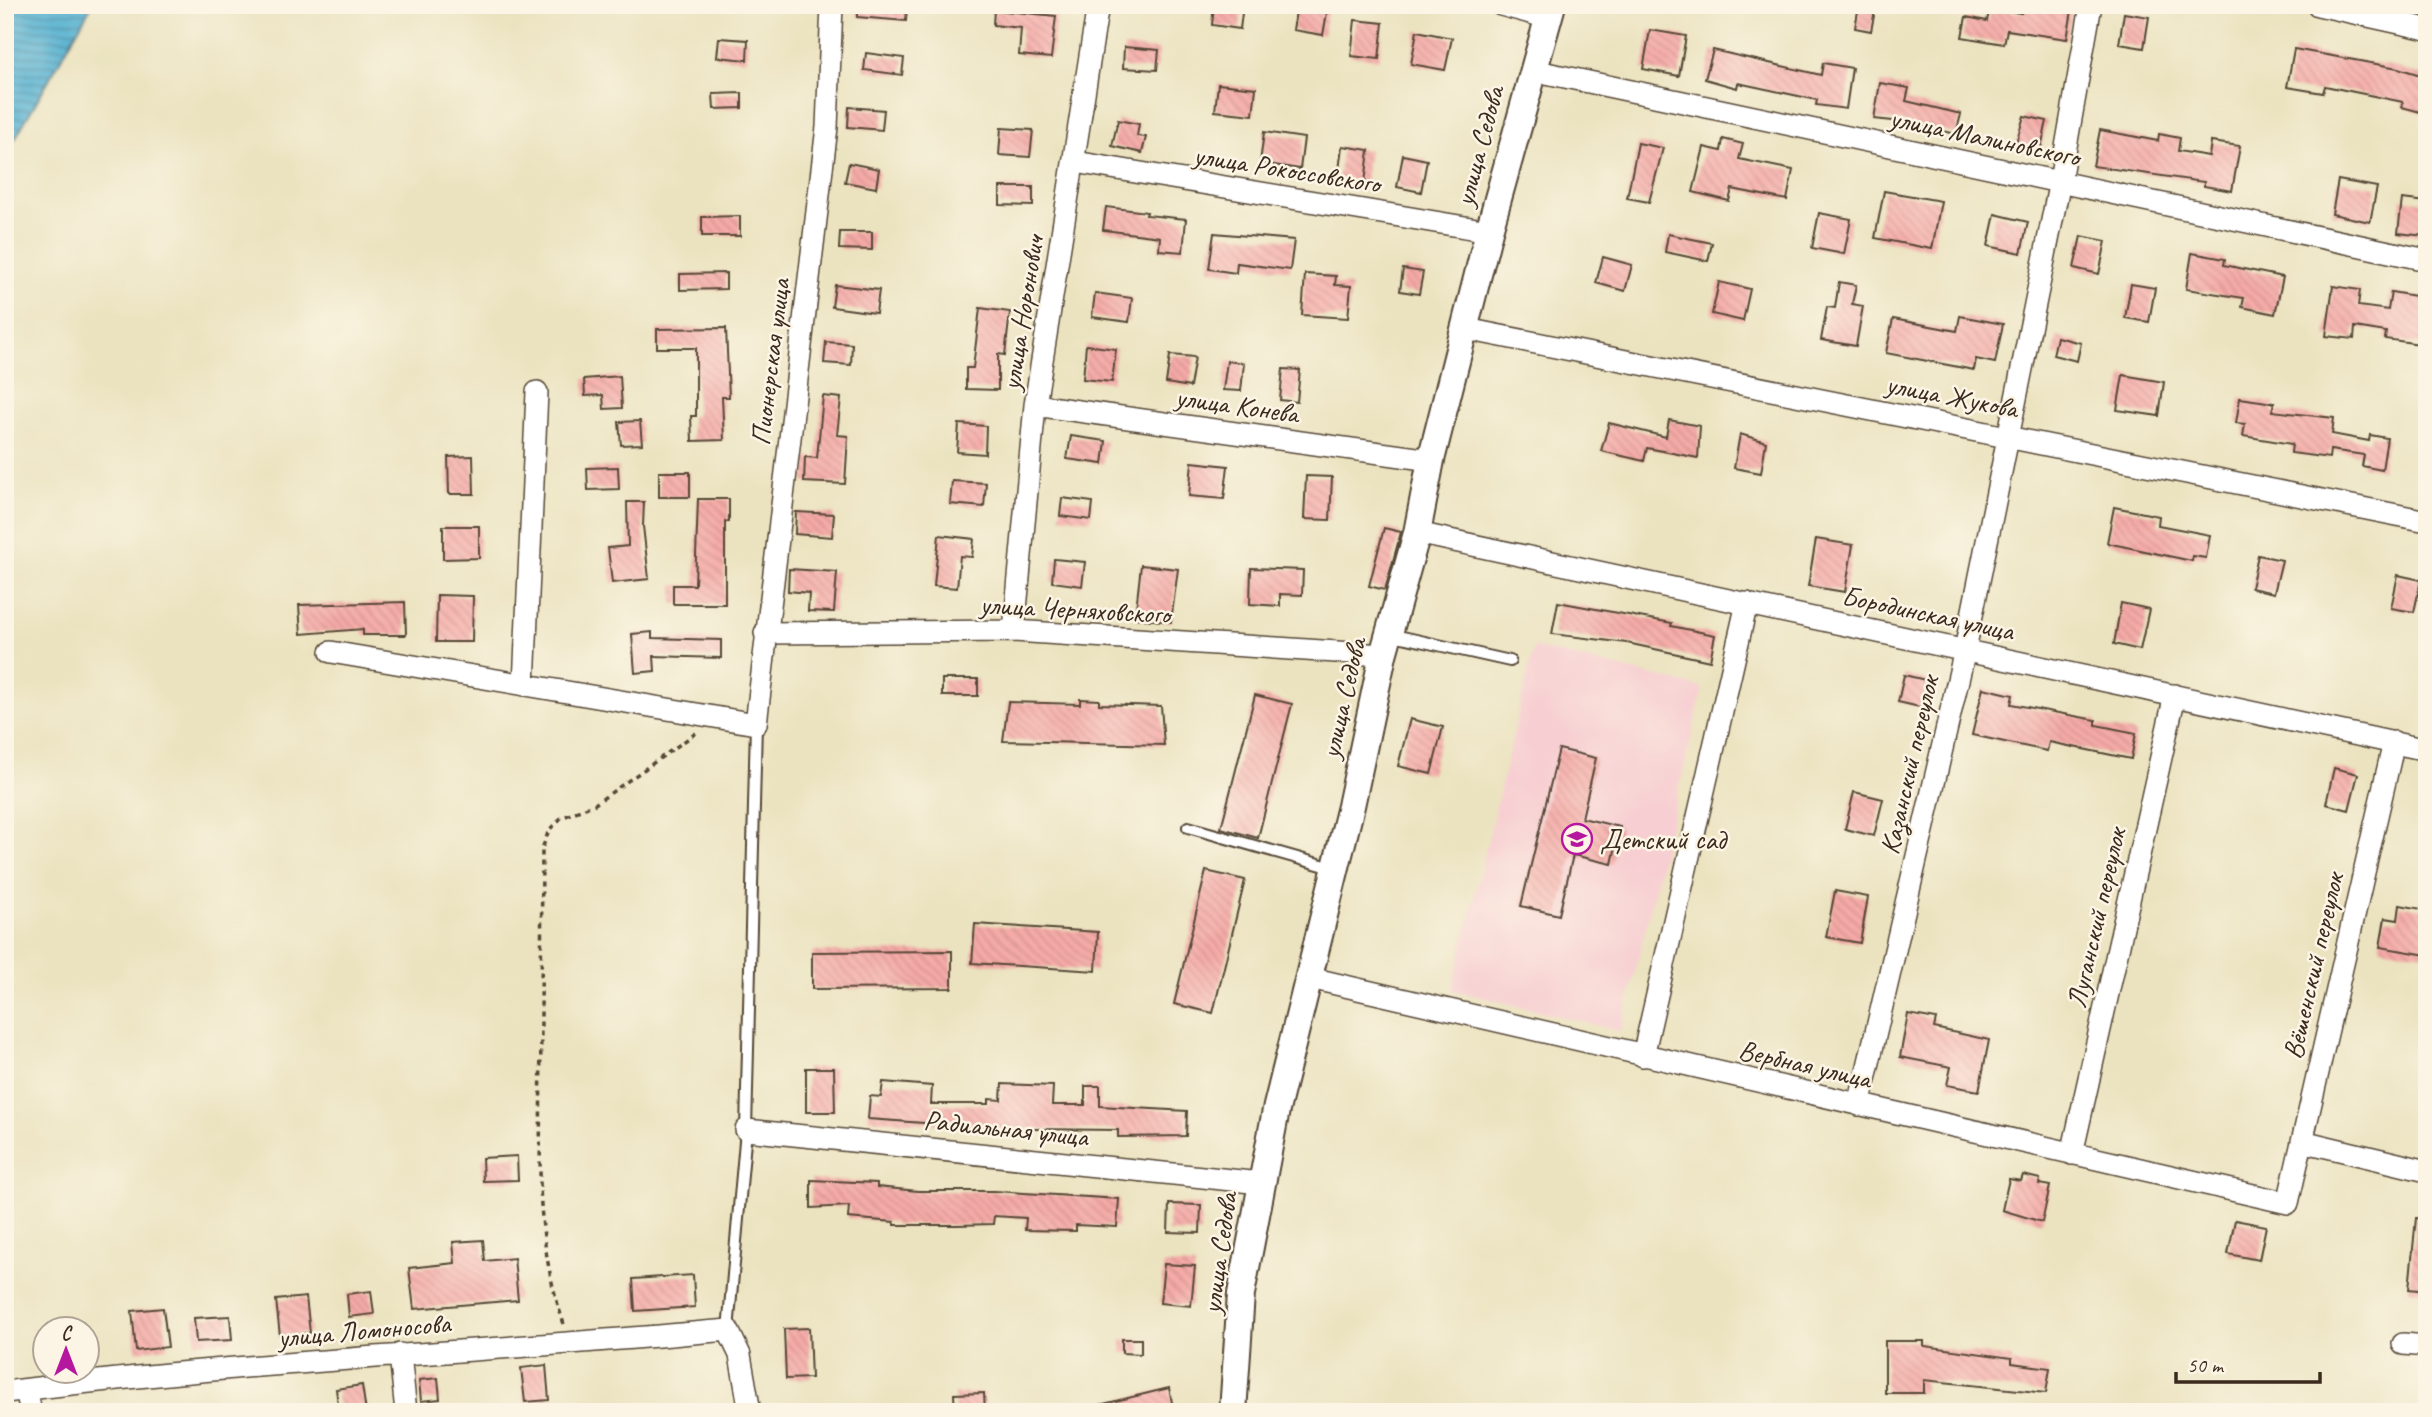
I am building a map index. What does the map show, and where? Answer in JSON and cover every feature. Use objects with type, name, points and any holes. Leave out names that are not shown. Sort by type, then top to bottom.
[{"type":"street","name":"Пионерская улица","points":[[756,724],[827,127],[832,5]]},
{"type":"street","name":"улица Норонович","points":[[1014,631],[1035,405],[1098,5]]},
{"type":"street","points":[[1501,5],[1550,11]]},
{"type":"street","name":"Казанский переулок","points":[[1859,1105],[1965,650],[2060,181],[2091,5]]},
{"type":"street","points":[[2318,5],[2427,29]]},
{"type":"street","name":"улица Седова","points":[[1233,1412],[1241,1294],[1261,1183],[1336,869],[1386,644],[1417,533],[1432,460],[1489,231],[1550,11]]},
{"type":"street","name":"улица Малиновского","points":[[1532,71],[2427,260]]},
{"type":"street","name":"улица Рокоссовского","points":[[1075,162],[1489,231]]},
{"type":"street","name":"улица Жукова","points":[[1466,330],[2427,521]]},
{"type":"street","points":[[524,685],[537,392]]},
{"type":"street","name":"улица Конева","points":[[1035,405],[1432,460]]},
{"type":"street","name":"Бородинская улица","points":[[1417,533],[2427,750]]},
{"type":"street","points":[[1643,1056],[1747,603]]},
{"type":"street","name":"улица Черняховского","points":[[765,633],[1014,631],[1386,644]]},
{"type":"street","points":[[331,652],[756,724]]},
{"type":"street","name":"Луганский переулок","points":[[2072,1154],[2175,695]]},
{"type":"street","name":"Вёшенский переулок","points":[[2288,1203],[2394,743]]},
{"type":"street","name":"Вербная улица","points":[[1310,978],[2288,1203]]},
{"type":"street","name":"Радиальная улица","points":[[746,1130],[1261,1183]]},
{"type":"street","points":[[2302,1141],[2427,1171]]},
{"type":"street","points":[[728,1330],[740,1355],[750,1412]]},
{"type":"street","name":"улица Ломоносова","points":[[16,1391],[400,1354],[571,1344],[728,1330]]},
{"type":"street","points":[[2403,1344],[2427,1346]]},
{"type":"street","points":[[400,1354],[406,1412]]},
{"type":"street","points":[[16,1391],[30,1412]]},
{"type":"lane","points":[[1386,644],[1510,661]]},
{"type":"lane","points":[[728,1330],[746,1130],[756,724]]},
{"type":"lane","points":[[1188,827],[1336,869]]},
{"type":"path","points":[[571,1344],[550,1281],[542,1238],[542,849],[550,830],[561,818],[603,798],[718,718]]},
{"type":"shaded area","name":"Детский сад","points":[[1534,647],[1703,688],[1621,1031],[1452,990]]},
{"type":"water","points":[[5,5],[92,5],[5,156]]},
{"type":"building","points":[[857,5],[907,5],[906,21],[857,17]]},
{"type":"building","points":[[1214,5],[1243,5],[1240,29],[1212,25]]},
{"type":"building","points":[[1297,5],[1328,7],[1323,35],[1293,30]]},
{"type":"building","points":[[1859,5],[1876,5],[1871,31],[1855,28]]},
{"type":"building","points":[[2023,5],[2073,5],[2067,39],[2007,30],[2004,44],[1962,37],[1966,17],[1987,21],[1990,8],[2021,13]]},
{"type":"building","points":[[994,10],[1056,16],[1051,58],[1019,55],[1021,28],[993,25]]},
{"type":"building","points":[[2124,13],[2149,17],[2144,48],[2119,44]]},
{"type":"building","points":[[1355,20],[1383,23],[1379,59],[1351,56]]},
{"type":"building","points":[[1650,30],[1686,36],[1679,76],[1643,69]]},
{"type":"building","points":[[1417,31],[1452,38],[1445,70],[1411,64]]},
{"type":"building","points":[[719,38],[748,40],[747,60],[717,57]]},
{"type":"building","points":[[1124,47],[1159,50],[1157,70],[1123,68]]},
{"type":"building","points":[[2294,49],[2398,68],[2427,77],[2424,113],[2402,107],[2403,102],[2325,86],[2323,93],[2287,87]]},
{"type":"building","points":[[1713,50],[1821,75],[1823,63],[1852,68],[1846,109],[1816,105],[1817,100],[1738,83],[1737,88],[1705,79]]},
{"type":"building","points":[[866,53],[904,58],[902,75],[864,70]]},
{"type":"building","points":[[1880,83],[1909,88],[1906,101],[1961,114],[1956,134],[1903,122],[1874,119]]},
{"type":"building","points":[[1218,84],[1256,88],[1253,115],[1215,111]]},
{"type":"building","points":[[742,93],[742,108],[714,109],[713,94]]},
{"type":"building","points":[[849,107],[884,110],[882,130],[848,127]]},
{"type":"building","points":[[2024,116],[2047,121],[2040,152],[2015,146]]},
{"type":"building","points":[[1118,120],[1139,124],[1137,136],[1146,137],[1142,153],[1112,146]]},
{"type":"building","points":[[1001,128],[1033,130],[1030,157],[999,155]]},
{"type":"building","points":[[2100,130],[2158,141],[2159,134],[2180,138],[2178,151],[2209,156],[2211,142],[2240,146],[2232,191],[2204,186],[2204,182],[2093,166]]},
{"type":"building","points":[[1264,132],[1304,138],[1300,169],[1260,163]]},
{"type":"building","points":[[1723,139],[1743,144],[1739,159],[1793,170],[1787,200],[1732,189],[1729,201],[1693,192],[1704,147],[1721,151]]},
{"type":"building","points":[[1638,143],[1663,148],[1649,202],[1627,198]]},
{"type":"building","points":[[1342,146],[1369,150],[1365,183],[1338,179]]},
{"type":"building","points":[[1403,155],[1427,160],[1421,192],[1397,187]]},
{"type":"building","points":[[849,163],[879,169],[876,188],[845,182]]},
{"type":"building","points":[[2338,180],[2377,187],[2370,222],[2332,214]]},
{"type":"building","points":[[1000,187],[1033,187],[1033,206],[1000,205]]},
{"type":"building","points":[[1884,191],[1941,201],[1932,249],[1875,238]]},
{"type":"building","points":[[2402,199],[2427,202],[2425,236],[2398,233]]},
{"type":"building","points":[[1106,207],[1186,219],[1183,252],[1159,250],[1160,237],[1103,230]]},
{"type":"building","points":[[1819,213],[1851,219],[1844,254],[1812,248]]},
{"type":"building","points":[[1995,214],[2028,222],[2021,253],[1988,246]]},
{"type":"building","points":[[740,216],[740,236],[702,236],[702,217]]},
{"type":"building","points":[[840,232],[872,232],[872,250],[839,249]]},
{"type":"building","points":[[1214,233],[1294,240],[1290,270],[1237,263],[1236,273],[1209,269]]},
{"type":"building","points":[[1668,234],[1712,243],[1708,261],[1665,252]]},
{"type":"building","points":[[2081,236],[2106,241],[2099,274],[2074,268]]},
{"type":"building","points":[[2192,253],[2225,259],[2224,265],[2283,277],[2275,314],[2242,307],[2244,298],[2186,289]]},
{"type":"building","points":[[1603,257],[1632,265],[1625,291],[1596,283]]},
{"type":"building","points":[[1403,269],[1423,272],[1419,294],[1400,291]]},
{"type":"building","points":[[726,273],[726,289],[680,290],[680,274]]},
{"type":"building","points":[[1305,274],[1336,276],[1335,285],[1351,286],[1348,318],[1302,315]]},
{"type":"building","points":[[1719,282],[1750,289],[1743,321],[1712,314]]},
{"type":"building","points":[[1839,282],[1856,285],[1852,304],[1863,306],[1856,346],[1821,340],[1827,307],[1835,308]]},
{"type":"building","points":[[2131,284],[2155,288],[2149,322],[2125,318]]},
{"type":"building","points":[[835,285],[879,290],[876,313],[832,307]]},
{"type":"building","points":[[2333,286],[2360,290],[2358,306],[2388,310],[2391,292],[2427,298],[2427,345],[2385,339],[2386,332],[2355,327],[2354,339],[2326,336]]},
{"type":"building","points":[[1095,293],[1132,298],[1129,322],[1092,317]]},
{"type":"building","points":[[980,308],[1010,312],[1005,355],[998,354],[998,390],[966,389],[966,368],[973,368]]},
{"type":"building","points":[[1960,316],[2003,324],[1995,363],[1976,359],[1974,370],[1886,353],[1893,319],[1957,331]]},
{"type":"building","points":[[726,328],[729,397],[722,397],[724,440],[692,441],[691,416],[696,416],[696,348],[657,348],[657,329]]},
{"type":"building","points":[[2057,337],[2081,343],[2077,361],[2053,355]]},
{"type":"building","points":[[826,342],[852,344],[851,365],[824,363]]},
{"type":"building","points":[[1086,345],[1116,349],[1112,382],[1083,379]]},
{"type":"building","points":[[1170,355],[1195,357],[1190,387],[1166,383]]},
{"type":"building","points":[[1227,361],[1244,363],[1241,391],[1223,390]]},
{"type":"building","points":[[1283,369],[1300,370],[1297,402],[1280,400]]},
{"type":"building","points":[[2123,375],[2164,382],[2159,416],[2117,410]]},
{"type":"building","points":[[620,376],[622,408],[604,409],[603,395],[585,396],[584,379]]},
{"type":"building","points":[[823,396],[841,398],[837,435],[848,436],[845,484],[804,482],[805,457],[817,458]]},
{"type":"building","points":[[2240,398],[2274,403],[2272,411],[2334,418],[2332,434],[2369,441],[2370,435],[2387,438],[2382,470],[2362,466],[2364,455],[2330,450],[2329,458],[2291,453],[2292,444],[2243,436],[2245,424],[2236,423]]},
{"type":"building","points":[[1669,420],[1700,426],[1698,458],[1647,448],[1644,461],[1601,451],[1609,423],[1666,437]]},
{"type":"building","points":[[640,421],[642,444],[621,445],[619,422]]},
{"type":"building","points":[[959,424],[986,426],[985,454],[957,452]]},
{"type":"building","points":[[1740,434],[1766,442],[1761,473],[1734,468]]},
{"type":"building","points":[[1071,436],[1106,441],[1103,464],[1067,459]]},
{"type":"building","points":[[473,456],[474,494],[449,494],[448,457]]},
{"type":"building","points":[[1192,462],[1228,466],[1224,499],[1189,496]]},
{"type":"building","points":[[618,467],[619,489],[588,490],[587,468]]},
{"type":"building","points":[[659,472],[690,472],[690,497],[659,497]]},
{"type":"building","points":[[1306,476],[1332,477],[1330,520],[1304,519]]},
{"type":"building","points":[[952,481],[986,483],[984,507],[950,504]]},
{"type":"building","points":[[1062,498],[1093,502],[1091,520],[1060,516]]},
{"type":"building","points":[[698,499],[729,499],[729,522],[725,522],[725,604],[673,604],[673,585],[695,585]]},
{"type":"building","points":[[627,502],[644,502],[643,526],[649,579],[612,583],[608,548],[628,546]]},
{"type":"building","points":[[2114,507],[2159,516],[2158,525],[2210,535],[2206,558],[2193,556],[2192,561],[2107,543]]},
{"type":"building","points":[[796,512],[834,514],[832,537],[795,534]]},
{"type":"building","points":[[443,526],[479,526],[479,558],[443,559]]},
{"type":"building","points":[[1384,528],[1401,532],[1385,590],[1369,586]]},
{"type":"building","points":[[939,535],[974,539],[972,557],[960,556],[957,588],[934,586]]},
{"type":"building","points":[[1816,539],[1853,545],[1845,592],[1808,586]]},
{"type":"building","points":[[2258,555],[2282,560],[2274,593],[2251,588]]},
{"type":"building","points":[[1054,559],[1085,562],[1082,586],[1052,582]]},
{"type":"building","points":[[1141,565],[1178,569],[1171,622],[1135,618]]},
{"type":"building","points":[[1251,568],[1303,570],[1302,595],[1280,594],[1280,606],[1250,604]]},
{"type":"building","points":[[789,569],[837,572],[834,612],[808,611],[809,593],[788,591]]},
{"type":"building","points":[[2398,575],[2421,580],[2414,612],[2391,608]]},
{"type":"building","points":[[437,595],[473,596],[472,642],[436,642]]},
{"type":"building","points":[[405,602],[406,635],[363,635],[363,629],[301,634],[299,605]]},
{"type":"building","points":[[1558,602],[1672,623],[1671,626],[1715,635],[1710,661],[1627,643],[1552,634]]},
{"type":"building","points":[[2121,603],[2149,609],[2140,650],[2114,644]]},
{"type":"building","points":[[652,632],[652,638],[721,640],[721,658],[654,656],[655,671],[635,673],[632,634]]},
{"type":"building","points":[[1904,675],[1930,681],[1924,708],[1898,702]]},
{"type":"building","points":[[942,679],[978,679],[978,696],[942,696]]},
{"type":"building","points":[[1983,688],[2013,695],[2011,704],[2096,720],[2096,725],[2136,733],[2131,759],[2049,742],[2047,751],[1972,735]]},
{"type":"building","points":[[1255,695],[1292,704],[1258,838],[1221,828]]},
{"type":"building","points":[[1080,699],[1099,700],[1099,704],[1161,706],[1164,745],[1003,741],[1008,702],[1080,704]]},
{"type":"building","points":[[1410,719],[1443,727],[1431,774],[1398,766]]},
{"type":"building","points":[[1559,749],[1596,758],[1582,818],[1620,827],[1612,864],[1573,855],[1559,915],[1521,906]]},
{"type":"building","points":[[2334,768],[2358,774],[2349,810],[2326,804]]},
{"type":"building","points":[[1854,792],[1883,799],[1874,836],[1845,829]]},
{"type":"building","points":[[1206,871],[1245,880],[1213,1013],[1174,1004]]},
{"type":"building","points":[[1835,891],[1868,897],[1860,943],[1826,937]]},
{"type":"building","points":[[2400,905],[2427,910],[2427,955],[2380,947],[2385,918],[2398,920]]},
{"type":"building","points":[[975,924],[1098,932],[1096,971],[972,963]]},
{"type":"building","points":[[952,951],[952,988],[812,989],[812,952]]},
{"type":"building","points":[[1908,1014],[1936,1019],[1934,1028],[1989,1040],[1979,1091],[1947,1085],[1951,1067],[1900,1057]]},
{"type":"building","points":[[806,1068],[834,1068],[835,1112],[806,1112]]},
{"type":"building","points":[[883,1082],[932,1086],[931,1104],[989,1104],[989,1099],[1001,1100],[1002,1084],[1053,1086],[1052,1105],[1085,1105],[1085,1086],[1100,1086],[1100,1106],[1187,1111],[1186,1136],[1118,1137],[1118,1130],[952,1128],[952,1125],[868,1119],[870,1096],[881,1097]]},
{"type":"building","points":[[517,1156],[518,1180],[483,1181],[482,1158]]},
{"type":"building","points":[[2023,1175],[2040,1179],[2039,1184],[2050,1186],[2042,1222],[2002,1210],[2009,1179],[2021,1181]]},
{"type":"building","points":[[811,1180],[877,1183],[877,1187],[918,1191],[994,1191],[1119,1199],[1117,1227],[1076,1225],[1076,1231],[1025,1230],[1026,1218],[994,1216],[993,1224],[957,1225],[894,1225],[894,1222],[848,1218],[849,1206],[811,1208]]},
{"type":"building","points":[[1169,1204],[1201,1205],[1200,1233],[1168,1232]]},
{"type":"building","points":[[2416,1218],[2427,1219],[2427,1291],[2409,1289]]},
{"type":"building","points":[[2235,1220],[2266,1226],[2259,1260],[2228,1254]]},
{"type":"building","points":[[483,1240],[485,1261],[514,1258],[518,1300],[414,1309],[409,1268],[455,1263],[453,1242]]},
{"type":"building","points":[[1164,1264],[1195,1266],[1191,1306],[1160,1303]]},
{"type":"building","points":[[693,1275],[695,1307],[635,1311],[633,1279]]},
{"type":"building","points":[[371,1291],[374,1314],[349,1317],[347,1294]]},
{"type":"building","points":[[306,1297],[310,1333],[280,1336],[276,1300]]},
{"type":"building","points":[[163,1308],[168,1347],[136,1351],[132,1311]]},
{"type":"building","points":[[230,1316],[232,1340],[196,1342],[194,1318]]},
{"type":"building","points":[[809,1328],[811,1378],[786,1379],[784,1329]]},
{"type":"building","points":[[1122,1339],[1141,1339],[1141,1354],[1122,1353]]},
{"type":"building","points":[[1885,1341],[1924,1341],[1924,1346],[2012,1358],[2012,1363],[2050,1368],[2046,1393],[1924,1380],[1924,1393],[1885,1393]]},
{"type":"building","points":[[546,1365],[549,1400],[525,1402],[521,1368]]},
{"type":"building","points":[[438,1378],[440,1399],[421,1401],[419,1380]]},
{"type":"building","points":[[362,1385],[366,1412],[339,1412],[336,1389]]},
{"type":"building","points":[[1169,1388],[1174,1412],[1096,1412],[1095,1406]]},
{"type":"building","points":[[984,1393],[985,1412],[955,1412],[954,1394]]},
{"type":"place","name":"Детский сад","points":[[1577,839]]}]
